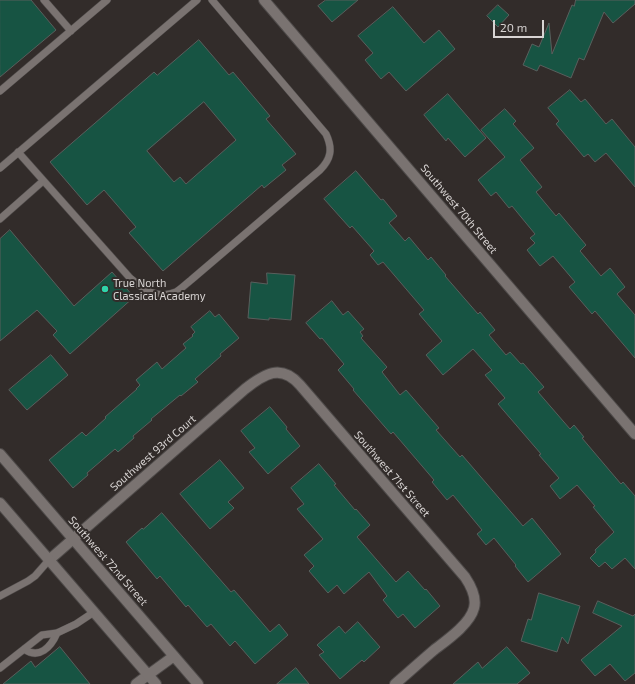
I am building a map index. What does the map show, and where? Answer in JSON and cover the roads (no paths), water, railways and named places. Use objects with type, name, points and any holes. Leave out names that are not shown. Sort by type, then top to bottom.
[{"type":"street","name":"Southwest 70th Street","points":[[264,0],[635,434]]},
{"type":"street","name":"Southwest 93rd Court","points":[[49,560],[245,389],[267,375],[277,372]]},
{"type":"street","name":"Southwest 71st Street","points":[[277,372],[287,374],[294,378],[465,577],[473,590],[475,605],[472,614],[465,623],[395,684]]},
{"type":"street","name":"Southwest 72nd Street","points":[[0,454],[198,684]]},
{"type":"street","points":[[0,503],[156,684]]},
{"type":"street","points":[[136,684],[174,656]]},
{"type":"lane","points":[[44,0],[71,31]]},
{"type":"lane","points":[[0,91],[107,0]]},
{"type":"lane","points":[[0,168],[197,0]]},
{"type":"lane","points":[[18,152],[130,278],[145,290],[155,294],[167,294],[177,291],[323,166],[329,158],[331,148],[330,141],[326,134],[212,0]]},
{"type":"lane","points":[[0,219],[43,181]]},
{"type":"lane","points":[[0,596],[35,576],[49,560]]},
{"type":"lane","points":[[0,668],[42,635],[57,633],[76,624],[94,612]]},
{"type":"lane","points":[[24,649],[29,653],[40,653],[54,640],[57,633]]},
{"type":"place","name":"True North Classical Academy","points":[[105,289]]}]
